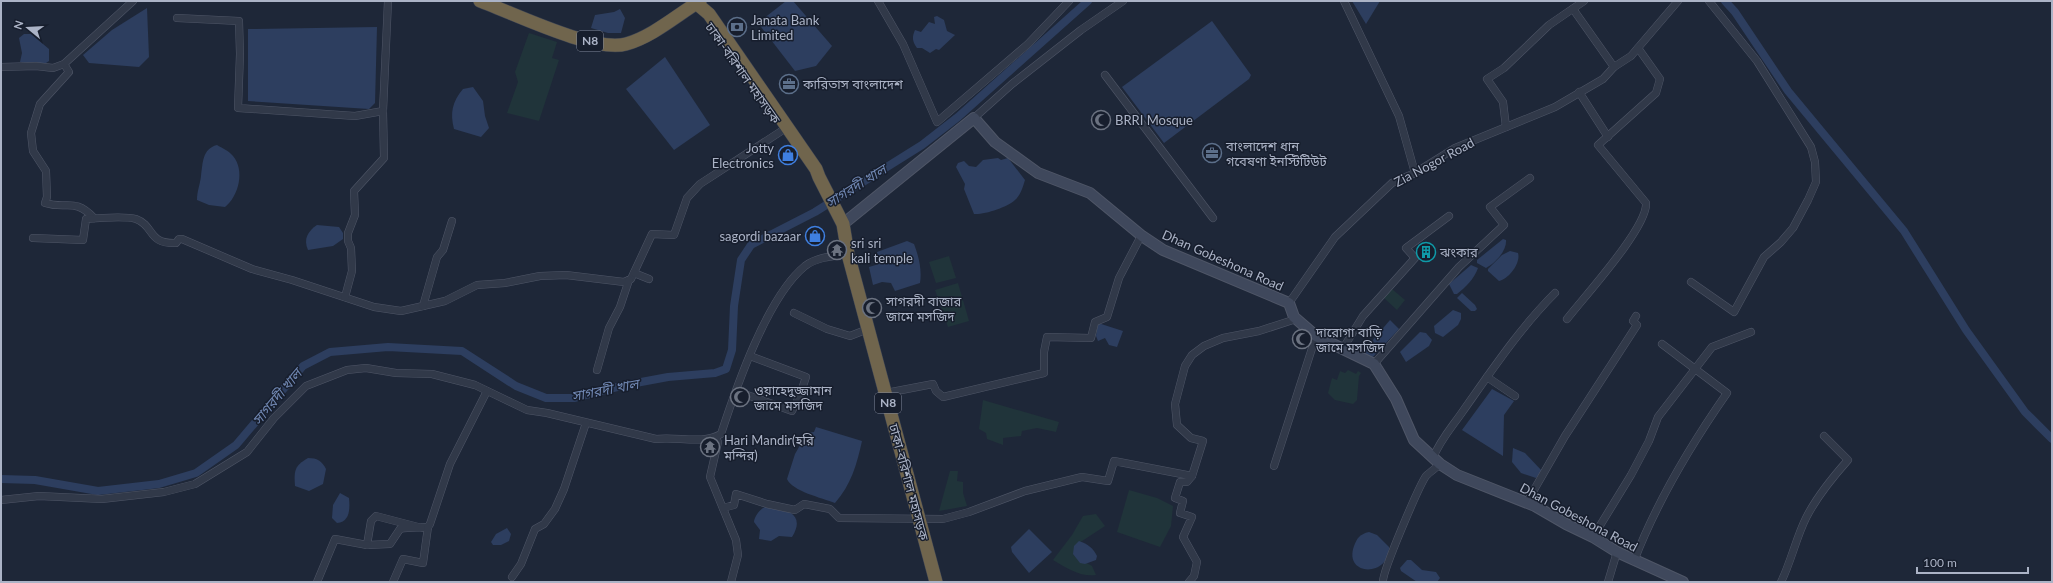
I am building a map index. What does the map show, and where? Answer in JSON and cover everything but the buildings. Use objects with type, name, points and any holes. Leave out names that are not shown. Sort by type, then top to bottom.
[{"type":"highway","name":"N8","points":[[480,1],[501,5],[568,35],[612,46],[626,44],[643,36],[698,2]]},
{"type":"highway","name":"ঢাকা-বরিশাল মহাসড়ক","points":[[698,2],[704,17],[812,172],[818,177]]},
{"type":"highway","name":"ঢাকা-বরিশাল মহাসড়ক","points":[[698,2],[709,14],[816,170],[818,177]]},
{"type":"highway","points":[[818,177],[829,184],[829,194],[843,224]]},
{"type":"highway","name":"ঢাকা-বরিশাল মহাসড়ক","points":[[843,224],[848,254],[936,582]]},
{"type":"street","points":[[1,67],[36,66],[53,68],[64,64],[133,1]]},
{"type":"street","points":[[345,296],[352,271],[351,248],[348,241],[348,233],[356,215],[354,191],[384,158],[388,1]]},
{"type":"street","points":[[878,1],[903,44],[936,122],[1028,44],[1069,1]]},
{"type":"street","points":[[843,224],[974,118],[1024,75],[1081,30],[1123,1]]},
{"type":"street","points":[[1344,1],[1399,116],[1415,173]]},
{"type":"street","points":[[1506,127],[1503,102],[1487,79],[1504,68],[1549,25],[1584,1]]},
{"type":"street","name":"Zia Nogor Road","points":[[1289,303],[1335,237],[1392,184],[1415,173],[1455,148],[1555,107],[1604,78],[1614,66],[1631,56],[1678,1]]},
{"type":"street","points":[[1691,282],[1734,312],[1764,257],[1781,242],[1793,228],[1816,182],[1815,162],[1811,147],[1757,61],[1709,1]]},
{"type":"street","points":[[1573,9],[1614,66]]},
{"type":"street","points":[[177,18],[239,21],[240,54],[238,108],[355,116],[384,111]]},
{"type":"street","points":[[1567,318],[1623,248],[1642,220],[1646,210],[1646,203],[1598,145],[1608,138],[1656,93],[1660,79],[1638,48]]},
{"type":"street","points":[[64,64],[68,73],[38,106],[30,138],[33,151],[46,171],[47,196],[45,202],[74,204],[86,210],[94,218]]},
{"type":"street","points":[[1105,75],[1213,218]]},
{"type":"street","points":[[1579,92],[1608,138]]},
{"type":"street","name":"Dhan Gobeshona Road","points":[[974,118],[995,142],[1038,173],[1090,193],[1141,236],[1162,250],[1289,303],[1296,319],[1316,336],[1342,350],[1374,364],[1396,399],[1414,440],[1437,461],[1458,475],[1527,502],[1593,537],[1634,561],[1683,582]]},
{"type":"street","points":[[597,370],[609,328],[620,307],[629,280],[634,273],[652,234],[674,235],[688,198],[700,184],[783,130]]},
{"type":"street","points":[[1374,364],[1459,267],[1504,225],[1490,207],[1530,178]]},
{"type":"street","points":[[1342,350],[1364,316],[1415,258],[1406,248],[1449,216]]},
{"type":"street","points":[[33,238],[83,240],[85,220],[94,218],[134,219],[147,227],[155,239],[168,244],[176,243],[179,239],[182,239],[252,269],[345,296],[374,307],[401,311],[446,301],[477,285],[505,283],[540,276],[566,275],[624,282],[629,280]]},
{"type":"street","points":[[423,306],[437,257],[444,250],[452,221]]},
{"type":"street","points":[[886,394],[933,384],[936,391],[943,397],[1044,373],[1044,352],[1047,337],[1091,338],[1095,322],[1107,317],[1119,278],[1141,236]]},
{"type":"street","points":[[1,500],[39,496],[102,499],[164,492],[194,484],[247,452],[274,418],[306,386],[347,370],[366,368],[396,373],[432,374],[475,385],[526,410],[656,439],[673,438],[708,440],[716,438],[721,434],[750,356],[773,309],[788,284],[805,266],[817,259],[848,254]]},
{"type":"street","points":[[634,273],[649,279]]},
{"type":"street","points":[[1382,580],[1392,550],[1398,540],[1426,476],[1437,461],[1438,445],[1532,316],[1556,293]]},
{"type":"street","points":[[794,312],[827,329],[850,336],[868,329]]},
{"type":"street","points":[[1527,502],[1565,436],[1637,325],[1633,322],[1636,316]]},
{"type":"street","points":[[1189,582],[1194,576],[1197,562],[1183,537],[1192,517],[1180,513],[1183,501],[1175,498],[1180,482],[1187,482],[1192,476],[1203,442],[1191,438],[1177,425],[1176,404],[1185,366],[1192,355],[1204,346],[1222,338],[1259,331],[1296,319]]},
{"type":"street","points":[[1593,537],[1631,476],[1649,441],[1658,417],[1712,346],[1751,332]]},
{"type":"street","points":[[1274,466],[1316,336]]},
{"type":"street","points":[[1634,561],[1643,537],[1668,485],[1702,428],[1727,393],[1662,344]]},
{"type":"street","points":[[736,391],[792,411],[800,395],[806,377],[750,356]]},
{"type":"street","points":[[1487,377],[1515,396]]},
{"type":"street","points":[[318,582],[335,539],[367,545],[390,544],[400,530],[412,527],[425,527],[430,524],[450,464],[487,391]]},
{"type":"street","points":[[512,577],[521,564],[536,529],[544,524],[558,503],[575,461],[586,423]]},
{"type":"street","points":[[1781,582],[1812,506],[1820,493],[1848,460],[1824,436]]},
{"type":"street","points":[[716,438],[718,442],[710,477],[736,540],[738,555],[731,582]]},
{"type":"street","points":[[723,508],[734,505],[736,494],[768,504],[795,510],[804,504],[830,509],[839,518],[920,520],[942,519],[968,512],[1025,491],[1082,477],[1108,481],[1114,461],[1192,476]]},
{"type":"street","points":[[367,545],[371,521],[376,516],[425,527]]},
{"type":"street","points":[[393,582],[403,559],[423,563],[425,527]]},
{"type":"street","points":[[1608,582],[1617,552]]},
{"type":"shaded area","points":[[529,33],[557,42],[552,58],[559,60],[539,121],[507,113],[518,82],[515,72]]},
{"type":"shaded area","points":[[949,256],[956,278],[936,283],[929,262]]},
{"type":"shaded area","points":[[958,283],[969,321],[948,327],[935,290]]},
{"type":"shaded area","points":[[1392,289],[1405,300],[1397,310],[1384,298]]},
{"type":"shaded area","points":[[1348,370],[1356,374],[1358,371],[1361,373],[1359,376],[1357,400],[1353,404],[1335,400],[1328,393],[1332,378],[1337,380],[1340,371],[1345,373]]},
{"type":"shaded area","points":[[983,400],[1059,422],[1056,432],[1037,428],[1022,431],[1021,436],[1003,438],[1003,445],[987,439],[986,433],[979,429]]},
{"type":"shaded area","points":[[950,471],[958,471],[957,481],[963,482],[963,493],[967,506],[939,511]]},
{"type":"shaded area","points":[[1129,490],[1157,498],[1173,506],[1171,526],[1160,547],[1117,532]]},
{"type":"shaded area","points":[[1096,514],[1105,526],[1076,545],[1078,558],[1092,566],[1096,575],[1084,575],[1068,569],[1053,560],[1072,535],[1083,516]]},
{"type":"water","points":[[786,1],[793,1],[832,46],[816,66],[795,71],[758,23]]},
{"type":"water","points":[[1352,1],[1380,1],[1366,24]]},
{"type":"water","points":[[147,8],[149,57],[139,67],[89,63],[83,55],[112,30]]},
{"type":"water","points":[[620,9],[625,18],[621,33],[608,33],[591,28],[595,15],[614,12]]},
{"type":"water","points":[[937,16],[944,20],[947,31],[955,35],[939,50],[936,49],[930,53],[922,48],[917,48],[913,39],[915,30],[921,32],[929,22],[935,24],[934,17]]},
{"type":"water","points":[[1212,21],[1251,75],[1249,79],[1164,143],[1122,87]]},
{"type":"water","points":[[377,27],[375,103],[369,109],[248,101],[248,29]]},
{"type":"water","points":[[24,34],[31,34],[49,49],[49,61],[43,65],[20,62],[22,53],[19,38]]},
{"type":"water","points":[[665,57],[710,125],[674,150],[626,89]]},
{"type":"water","points":[[473,87],[483,101],[485,116],[489,128],[481,137],[454,129],[452,118],[456,98],[463,89]]},
{"type":"water","points":[[217,145],[233,156],[239,168],[239,183],[237,190],[230,202],[225,207],[209,205],[197,200],[204,157],[208,150]]},
{"type":"water","points":[[998,158],[1001,160],[1008,158],[1025,180],[1022,190],[1019,196],[1012,203],[1002,208],[990,212],[974,214],[964,189],[965,184],[956,167],[958,163],[964,161],[969,166],[976,167],[983,160]]},
{"type":"water","points":[[317,225],[339,227],[343,233],[343,239],[333,246],[308,250],[306,242],[307,236]]},
{"type":"water","points":[[1503,239],[1506,240],[1505,248],[1493,263],[1486,268],[1477,263],[1477,260]]},
{"type":"water","points":[[907,241],[914,244],[920,264],[920,283],[895,291],[891,283],[882,282],[873,285],[869,267],[879,264],[877,252]]},
{"type":"water","points":[[1510,251],[1518,253],[1518,261],[1510,274],[1503,280],[1499,281],[1488,271],[1488,269],[1502,255]]},
{"type":"water","points":[[1471,265],[1478,268],[1474,276],[1464,289],[1457,294],[1454,294],[1449,284]]},
{"type":"water","points":[[1462,293],[1475,305],[1477,309],[1475,311],[1471,311],[1457,298]]},
{"type":"water","points":[[1453,310],[1461,313],[1461,319],[1458,325],[1443,337],[1435,333],[1434,326]]},
{"type":"water","points":[[1390,320],[1399,329],[1371,359],[1361,354]]},
{"type":"water","points":[[1098,323],[1123,331],[1117,347],[1109,345],[1105,338],[1098,341],[1096,336]]},
{"type":"water","points":[[1420,332],[1426,333],[1432,340],[1429,346],[1406,362],[1400,352]]},
{"type":"water","points":[[1492,389],[1514,401],[1504,415],[1503,456],[1462,430]]},
{"type":"water","points":[[816,427],[862,441],[853,474],[841,496],[835,503],[801,491],[787,479],[795,454],[807,433],[814,432]]},
{"type":"water","points":[[1513,448],[1525,453],[1542,471],[1536,478],[1521,473],[1512,462]]},
{"type":"water","points":[[308,458],[319,460],[326,469],[323,484],[309,491],[295,486],[295,473],[297,466]]},
{"type":"water","points":[[340,493],[349,498],[349,510],[347,518],[337,523],[332,518],[333,505]]},
{"type":"water","points":[[765,507],[786,511],[795,517],[797,522],[796,529],[792,537],[779,536],[771,541],[759,539],[760,530],[754,520],[759,511]]},
{"type":"water","points":[[507,528],[511,534],[509,541],[501,545],[493,545],[491,542],[496,534]]},
{"type":"water","points":[[1029,529],[1052,552],[1029,573],[1012,552],[1011,547]]},
{"type":"water","points":[[1369,532],[1377,535],[1389,547],[1387,557],[1382,564],[1375,568],[1368,569],[1361,568],[1355,563],[1352,556],[1354,546],[1358,539],[1361,535]]},
{"type":"water","points":[[1079,541],[1088,545],[1094,551],[1097,556],[1096,560],[1085,564],[1080,563],[1073,554],[1074,546]]},
{"type":"water","points":[[1407,560],[1411,560],[1422,570],[1436,572],[1440,578],[1437,582],[1417,582],[1401,571],[1400,568]]},
{"type":"waterway","name":"সাগরদী খাল","points":[[1,479],[35,480],[98,491],[159,484],[196,473],[236,445],[303,366],[330,352],[388,347],[462,351],[516,386],[546,398],[574,398],[625,385],[668,377],[715,373],[726,369],[732,350],[734,306],[741,260],[751,245],[815,212],[922,145],[958,117],[1088,1]]},
{"type":"waterway","points":[[1725,1],[1735,12],[1788,91],[1904,231],[1966,330],[2025,412],[2052,439]]},
{"type":"place","name":"Janata Bank Limited","points":[[737,27]]},
{"type":"place","name":"কারিতাস বাংলাদেশ","points":[[789,84]]},
{"type":"place","name":"BRRI Mosque","points":[[1101,120]]},
{"type":"place","name":"বাংলাদেশ ধান গবেষণা ইনস্টিটিউট","points":[[1212,153]]},
{"type":"place","name":"Jotty Electronics","points":[[788,155]]},
{"type":"place","name":"sagordi bazaar","points":[[815,236]]},
{"type":"place","name":"sri sri kali temple","points":[[837,250]]},
{"type":"place","name":"ঝংকার","points":[[1426,252]]},
{"type":"place","name":"সাগরদী বাজার জামে মসজিদ","points":[[872,308]]},
{"type":"place","name":"দারোগা বাড়ি জামে মসজিদ","points":[[1302,339]]},
{"type":"place","name":"ওয়াহেদুজ্জামান জামে মসজিদ","points":[[740,397]]},
{"type":"place","name":"Hari Mandir(হরি মন্দির)","points":[[710,447]]}]
